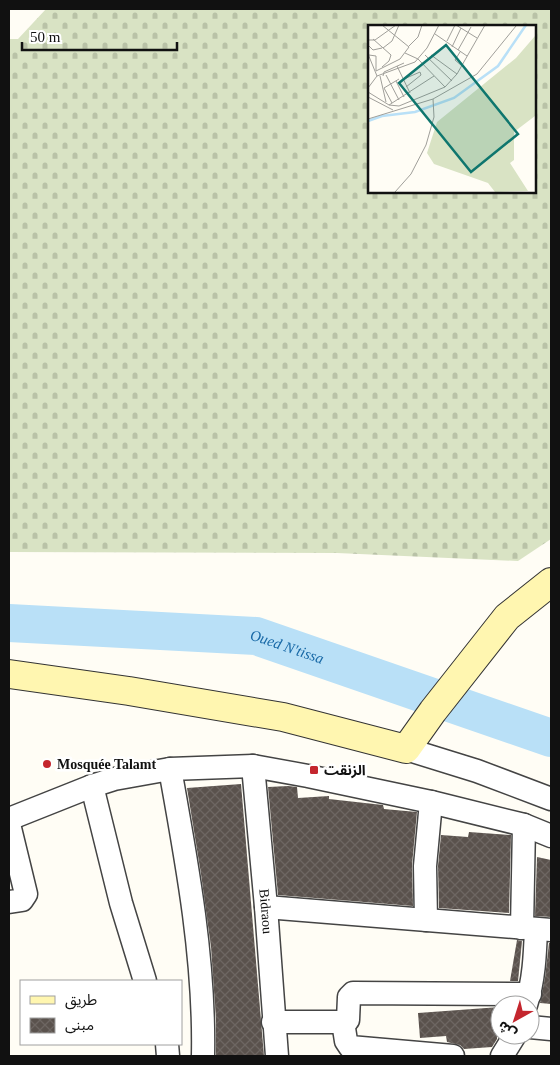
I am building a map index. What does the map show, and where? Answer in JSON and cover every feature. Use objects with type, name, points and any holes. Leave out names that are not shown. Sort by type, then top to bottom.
[{"type":"main road","points":[[9,674],[129,691],[283,717],[406,748],[507,617],[551,582]]},
{"type":"street","points":[[406,748],[477,771],[551,799]]},
{"type":"street","points":[[9,819],[114,779],[170,769],[253,766],[431,802],[524,825],[551,836]]},
{"type":"street","name":"Bidraou","points":[[253,766],[266,907],[276,1056]]},
{"type":"street","points":[[170,769],[197,942],[204,1016],[203,1056]]},
{"type":"street","points":[[92,786],[121,903],[145,980]]},
{"type":"street","points":[[426,920],[425,866],[431,802]]},
{"type":"street","points":[[9,824],[26,892],[22,900],[9,902]]},
{"type":"street","points":[[524,825],[537,929],[535,960],[529,995]]},
{"type":"street","points":[[266,907],[537,929]]},
{"type":"street","points":[[274,1022],[343,1022],[348,1020],[349,996],[352,993],[490,998]]},
{"type":"street","points":[[343,1022],[346,1041],[350,1047],[453,1056]]},
{"type":"street","points":[[502,1056],[509,1045]]},
{"type":"green space","points":[[46,9],[551,9],[551,539],[518,561],[337,553],[9,552],[9,39],[18,39]]},
{"type":"building","points":[[241,784],[264,1056],[216,1056],[216,1019],[211,947],[187,788]]},
{"type":"building","points":[[268,787],[297,787],[298,798],[329,796],[329,799],[383,805],[384,809],[417,812],[412,865],[413,906],[278,895]]},
{"type":"building","points":[[469,832],[511,835],[509,913],[439,908],[438,866],[441,835],[468,837]]},
{"type":"building","points":[[537,857],[551,860],[551,917],[535,916]]},
{"type":"building","points":[[517,940],[522,941],[518,981],[510,981]]},
{"type":"building","points":[[549,943],[551,943],[551,1004],[540,1003]]},
{"type":"building","points":[[490,1008],[490,1045],[493,1045],[492,1047],[464,1049],[460,1045],[447,1042],[446,1036],[420,1038],[418,1013]]},
{"type":"waterway","name":"Oued N'tissa","points":[[9,623],[256,636],[551,738]]},
{"type":"place","name":"Mosquée Talamt","points":[[47,764]]},
{"type":"place","name":"الزنقت","points":[[314,770]]}]
